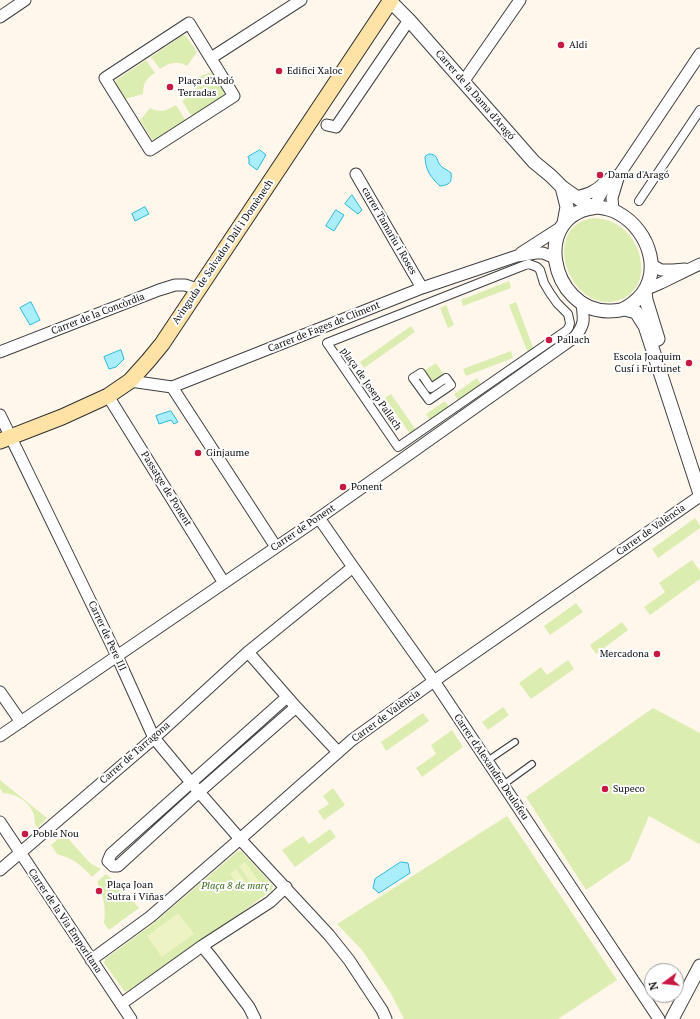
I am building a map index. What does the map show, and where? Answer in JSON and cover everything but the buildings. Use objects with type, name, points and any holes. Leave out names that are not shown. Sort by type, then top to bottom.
[{"type":"main road","name":"Avinguda de Salvador Dalí i Domènech","points":[[5,439],[81,409],[108,396],[130,381],[153,357],[391,0]]},
{"type":"street","points":[[0,17],[25,0]]},
{"type":"street","points":[[211,58],[301,0]]},
{"type":"street","name":"Carrer de la Dama d'Aragó","points":[[391,0],[534,162],[576,198],[593,208]]},
{"type":"street","points":[[463,82],[520,0]]},
{"type":"street","points":[[327,125],[336,127],[409,20]]},
{"type":"street","points":[[189,23],[211,58],[234,96],[150,150],[105,78],[189,23]]},
{"type":"street","points":[[593,208],[700,54]]},
{"type":"street","points":[[639,201],[700,110]]},
{"type":"street","name":"carrer Tamariu i Roses","points":[[356,174],[422,288]]},
{"type":"street","points":[[576,198],[595,191],[615,176]]},
{"type":"street","points":[[613,210],[612,198],[615,176]]},
{"type":"street","points":[[562,187],[567,207],[554,249],[560,276],[565,286],[582,304],[597,310],[615,311],[626,309],[638,300],[646,290],[651,276],[652,266],[648,247],[643,236],[632,222],[613,210],[598,207],[580,211],[574,214],[562,225]]},
{"type":"street","name":"Carrer de Fages de Climent","points":[[517,256],[562,225]]},
{"type":"street","name":"Carrer de Fages de Climent","points":[[130,381],[172,387],[422,288],[517,256],[543,253],[555,258]]},
{"type":"street","name":"plaça de Josep Pallach","points":[[529,264],[540,270],[544,283],[557,303],[568,314],[570,323],[567,330],[398,447],[327,343],[529,264]]},
{"type":"street","points":[[652,266],[661,270],[673,270],[696,266]]},
{"type":"street","points":[[646,290],[696,266]]},
{"type":"street","name":"Carrer de la Concòrdia","points":[[0,352],[159,290],[175,285],[185,285],[197,289]]},
{"type":"street","points":[[646,290],[646,300],[655,330],[700,468]]},
{"type":"street","name":"Carrer de Ponent","points":[[0,736],[319,518],[575,337],[581,329],[583,323],[584,317],[582,304]]},
{"type":"street","points":[[626,309],[636,312],[644,326],[700,495]]},
{"type":"street","points":[[421,373],[431,388],[446,378],[451,385],[429,400],[413,378],[421,373]]},
{"type":"street","points":[[172,387],[276,547]]},
{"type":"street","name":"Passatge de Ponent","points":[[108,396],[224,583]]},
{"type":"street","name":"Carrer de Pere III","points":[[0,415],[5,439],[117,656],[154,738],[240,839],[329,935],[349,960],[382,1010],[386,1019]]},
{"type":"street","name":"Carrer de València","points":[[91,960],[150,917],[352,740],[700,495]]},
{"type":"street","name":"Carrer d'Alexandre Deulofeu","points":[[319,518],[352,567],[434,681],[659,1019]]},
{"type":"street","name":"Carrer de Tarragona","points":[[0,870],[154,738],[248,652],[352,567]]},
{"type":"street","points":[[248,652],[338,752]]},
{"type":"street","points":[[0,692],[21,722]]},
{"type":"street","points":[[287,697],[111,854],[108,861],[113,866],[118,866],[199,792],[296,707]]},
{"type":"street","name":"Carrer de la Via Emporitana","points":[[0,822],[131,1019]]},
{"type":"street","points":[[121,1004],[202,946],[270,902],[286,887]]},
{"type":"street","points":[[202,946],[244,1001],[255,1019]]},
{"type":"street","points":[[672,1019],[700,966]]},
{"type":"lane","points":[[488,761],[515,742]]},
{"type":"lane","points":[[503,785],[532,764]]},
{"type":"green space","points":[[183,35],[186,36],[197,52],[187,66],[180,63],[173,63],[160,69],[151,57]]},
{"type":"green space","points":[[146,60],[155,73],[149,77],[146,82],[143,94],[125,99],[116,84],[116,80]]},
{"type":"green space","points":[[211,72],[225,94],[192,117],[182,101],[192,91],[195,85],[195,78]]},
{"type":"green space","points":[[176,105],[186,121],[156,140],[152,139],[140,120],[150,108],[163,111]]},
{"type":"green space","points":[[594,218],[603,219],[620,226],[632,239],[636,246],[641,264],[640,279],[635,289],[623,299],[616,301],[600,301],[587,295],[576,284],[568,270],[564,255],[566,241],[572,228],[585,220]]},
{"type":"green space","points":[[509,281],[511,288],[463,306],[461,300]]},
{"type":"green space","points":[[516,302],[534,350],[528,353],[509,305]]},
{"type":"green space","points":[[446,305],[454,325],[448,328],[440,308]]},
{"type":"green space","points":[[411,326],[415,332],[364,368],[360,362]]},
{"type":"green space","points":[[511,351],[513,358],[466,376],[463,369]]},
{"type":"green space","points":[[436,363],[446,378],[431,388],[421,373]]},
{"type":"green space","points":[[477,378],[481,384],[458,400],[454,394]]},
{"type":"green space","points":[[391,394],[416,430],[410,434],[385,398]]},
{"type":"green space","points":[[445,401],[449,407],[430,420],[426,414]]},
{"type":"green space","points":[[695,518],[700,528],[658,558],[652,549]]},
{"type":"green space","points":[[692,560],[700,571],[700,579],[650,615],[644,607],[665,592],[659,583]]},
{"type":"green space","points":[[576,603],[583,612],[550,635],[544,626]]},
{"type":"green space","points":[[622,622],[628,630],[596,654],[590,645]]},
{"type":"green space","points":[[568,660],[574,669],[531,699],[519,683],[541,667],[547,675]]},
{"type":"green space","points":[[503,707],[509,715],[488,730],[482,722]]},
{"type":"green space","points":[[653,708],[700,733],[700,842],[699,844],[649,816],[630,860],[586,890],[526,797]]},
{"type":"green space","points":[[423,713],[429,721],[386,751],[381,742]]},
{"type":"green space","points":[[452,730],[463,747],[422,777],[416,768],[436,754],[431,745]]},
{"type":"green space","points":[[0,780],[47,818],[37,828],[32,810],[26,802],[13,795],[3,793],[0,788]]},
{"type":"green space","points":[[333,788],[345,805],[324,820],[318,811],[329,804],[323,796]]},
{"type":"green space","points":[[507,816],[617,980],[558,1019],[404,1019],[390,992],[362,950],[337,924]]},
{"type":"green space","points":[[330,829],[336,837],[295,867],[282,850],[303,836],[309,844]]},
{"type":"green space","points":[[64,834],[90,863],[101,869],[92,877],[76,862],[57,854],[51,845]]},
{"type":"green space","name":"Plaça 8 de març","points":[[238,851],[241,851],[272,884],[272,890],[201,942],[125,992],[104,963],[105,959],[154,923]]},
{"type":"green space","points":[[245,862],[259,881],[253,886],[239,866]]},
{"type":"green space","points":[[236,869],[250,888],[244,893],[230,874]]},
{"type":"green space","points":[[106,874],[139,908],[109,930],[104,923],[104,902],[97,882]]},
{"type":"green space","points":[[178,913],[194,934],[162,957],[147,936]]},
{"type":"water","points":[[260,150],[266,155],[257,170],[249,164],[248,157]]},
{"type":"water","points":[[429,154],[434,155],[441,166],[451,173],[451,181],[448,184],[440,186],[431,176],[425,161],[425,157]]},
{"type":"water","points":[[352,195],[362,210],[358,214],[345,204]]},
{"type":"water","points":[[145,207],[149,214],[135,221],[132,214]]},
{"type":"water","points":[[336,210],[344,215],[334,231],[326,226]]},
{"type":"water","points":[[31,302],[40,320],[30,325],[20,308]]},
{"type":"water","points":[[121,350],[124,359],[116,367],[109,369],[104,357]]},
{"type":"water","points":[[171,411],[178,422],[174,424],[171,420],[159,424],[156,416]]},
{"type":"water","points":[[401,862],[408,863],[410,873],[379,893],[373,888],[375,879]]},
{"type":"place","name":"Aldi","points":[[561,45]]},
{"type":"place","name":"Edifici Xaloc","points":[[279,71]]},
{"type":"place","name":"Plaça d'Abdó Terradas","points":[[170,87]]},
{"type":"place","name":"Dama d'Aragó","points":[[600,175]]},
{"type":"place","name":"Pallach","points":[[549,340]]},
{"type":"place","name":"Escola Joaquim Cusí i Furtunet","points":[[689,363]]},
{"type":"place","name":"Ginjaume","points":[[198,453]]},
{"type":"place","name":"Ponent","points":[[343,487]]},
{"type":"place","name":"Mercadona","points":[[657,654]]},
{"type":"place","name":"Supeco","points":[[605,789]]},
{"type":"place","name":"Poble Nou","points":[[25,834]]},
{"type":"place","name":"Plaça Joan Sutra i Viñas","points":[[99,891]]}]
